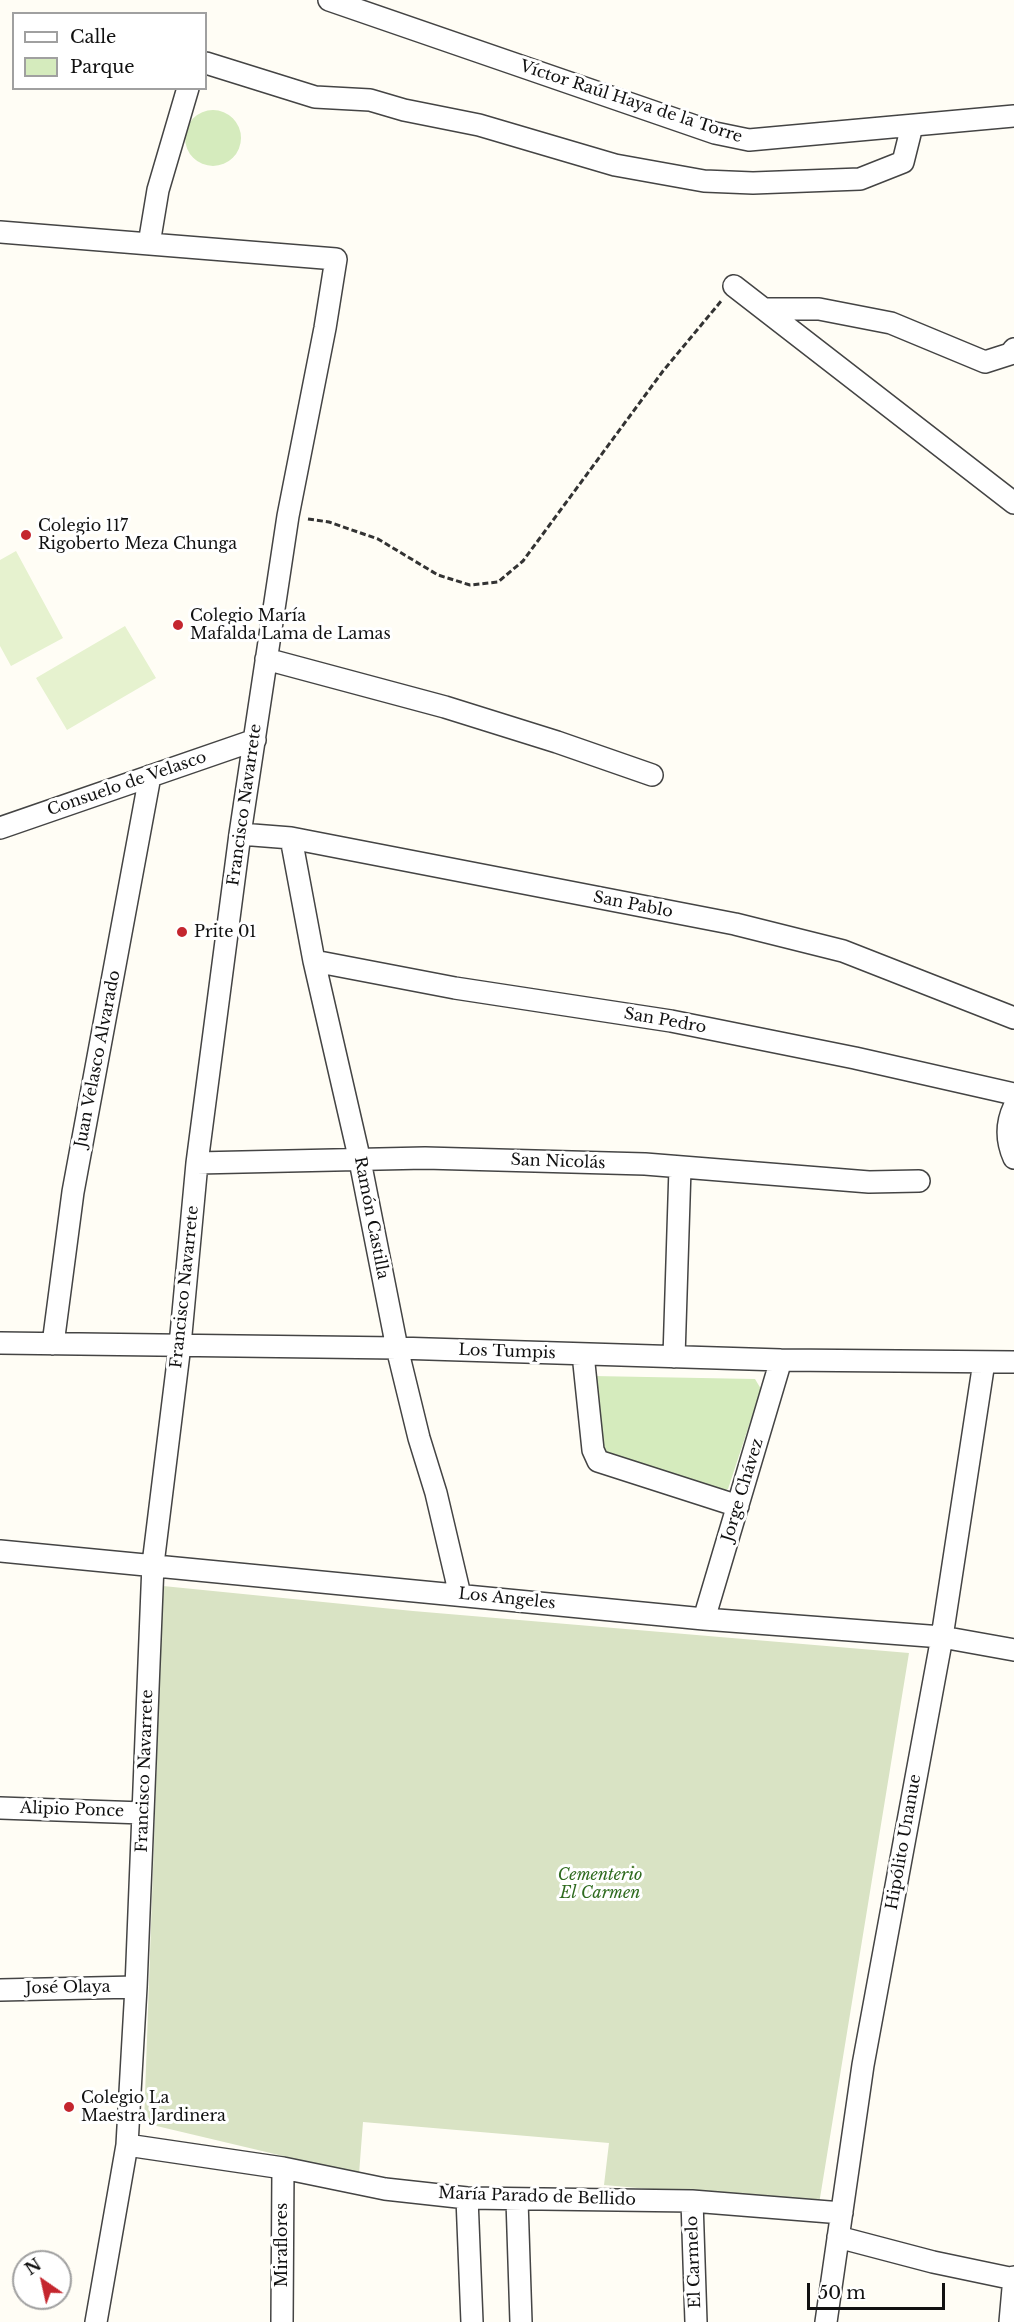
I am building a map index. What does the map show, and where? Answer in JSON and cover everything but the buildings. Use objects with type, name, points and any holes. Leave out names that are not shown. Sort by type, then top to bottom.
[{"type":"street","name":"Víctor Raúl Haya de la Torre","points":[[328,0],[727,136],[749,140],[1014,116]]},
{"type":"street","points":[[207,63],[315,97],[370,100],[404,111],[479,125],[615,165],[704,181],[753,183],[860,179],[903,162],[912,126]]},
{"type":"street","points":[[0,232],[149,244],[158,190],[187,90]]},
{"type":"street","name":"Francisco Navarrete","points":[[96,2322],[127,2145],[136,1987],[153,1564],[180,1345],[197,1162],[240,834],[288,516],[325,328],[336,259],[149,244]]},
{"type":"street","points":[[734,286],[1014,503]]},
{"type":"street","points":[[764,309],[819,309],[891,323],[985,362],[1010,354],[1014,349]]},
{"type":"street","points":[[266,659],[445,707],[652,775]]},
{"type":"street","name":"Consuelo de Velasco","points":[[0,828],[255,740]]},
{"type":"street","name":"Juan Velasco Alvarado","points":[[53,1344],[73,1192],[150,776]]},
{"type":"street","name":"San Pablo","points":[[240,834],[291,838],[757,929],[843,951],[1014,1018]]},
{"type":"street","name":"Ramón Castilla","points":[[291,838],[314,961],[360,1161],[397,1348],[419,1438],[436,1493],[460,1595]]},
{"type":"street","name":"San Pedro","points":[[314,961],[455,988],[671,1022],[855,1058],[1014,1094]]},
{"type":"street","points":[[1014,1107],[1009,1117],[1007,1135],[1014,1158]]},
{"type":"street","name":"San Nicolás","points":[[197,1162],[360,1161],[425,1158],[634,1164],[869,1182],[919,1181]]},
{"type":"street","points":[[674,1357],[680,1168]]},
{"type":"street","name":"Los Tumpis","points":[[0,1343],[397,1348],[781,1360],[1014,1362]]},
{"type":"street","points":[[583,1354],[592,1450],[598,1461],[738,1506]]},
{"type":"street","name":"Jorge Chávez","points":[[704,1619],[781,1360]]},
{"type":"street","name":"Hipólito Unanue","points":[[826,2322],[863,2065],[942,1637],[984,1362]]},
{"type":"street","name":"Los Angeles","points":[[0,1551],[704,1619],[942,1637],[1014,1650]]},
{"type":"street","name":"Alipio Ponce","points":[[0,1808],[143,1813]]},
{"type":"street","name":"José Olaya","points":[[0,1990],[136,1987]]},
{"type":"street","name":"María Parado de Bellido","points":[[127,2145],[283,2168],[385,2189],[467,2198],[692,2201],[842,2214]]},
{"type":"street","name":"Miraflores","points":[[282,2322],[283,2168]]},
{"type":"street","points":[[467,2198],[472,2322]]},
{"type":"street","points":[[517,2200],[521,2322]]},
{"type":"street","name":"El Carmelo","points":[[692,2201],[696,2322]]},
{"type":"street","points":[[838,2237],[933,2262],[1014,2278],[1010,2322]]},
{"type":"path","points":[[288,516],[329,522],[378,539],[438,575],[470,585],[498,582],[523,561],[663,371],[734,286]]},
{"type":"green space","points":[[213,110],[224,112],[233,118],[239,127],[241,138],[239,149],[233,158],[224,164],[213,166],[202,164],[193,158],[187,149],[185,138],[187,127],[193,118],[202,112]]},
{"type":"green space","points":[[16,551],[63,638],[11,666],[0,646],[0,560]]},
{"type":"green space","points":[[125,626],[156,678],[67,730],[36,678]]},
{"type":"green space","points":[[593,1376],[755,1379],[761,1389],[728,1489],[724,1491],[602,1451]]},
{"type":"green space","name":"Cementerio El Carmen","points":[[163,1586],[413,1611],[909,1653],[819,2204],[604,2185],[609,2143],[363,2122],[359,2174],[144,2123]]},
{"type":"place","name":"Colegio 117 Rigoberto Meza Chunga","points":[[26,535]]},
{"type":"place","name":"Colegio María Mafalda Lama de Lamas","points":[[178,625]]},
{"type":"place","name":"Prite 01","points":[[182,932]]},
{"type":"place","name":"Colegio La Maestra Jardinera","points":[[69,2107]]}]
